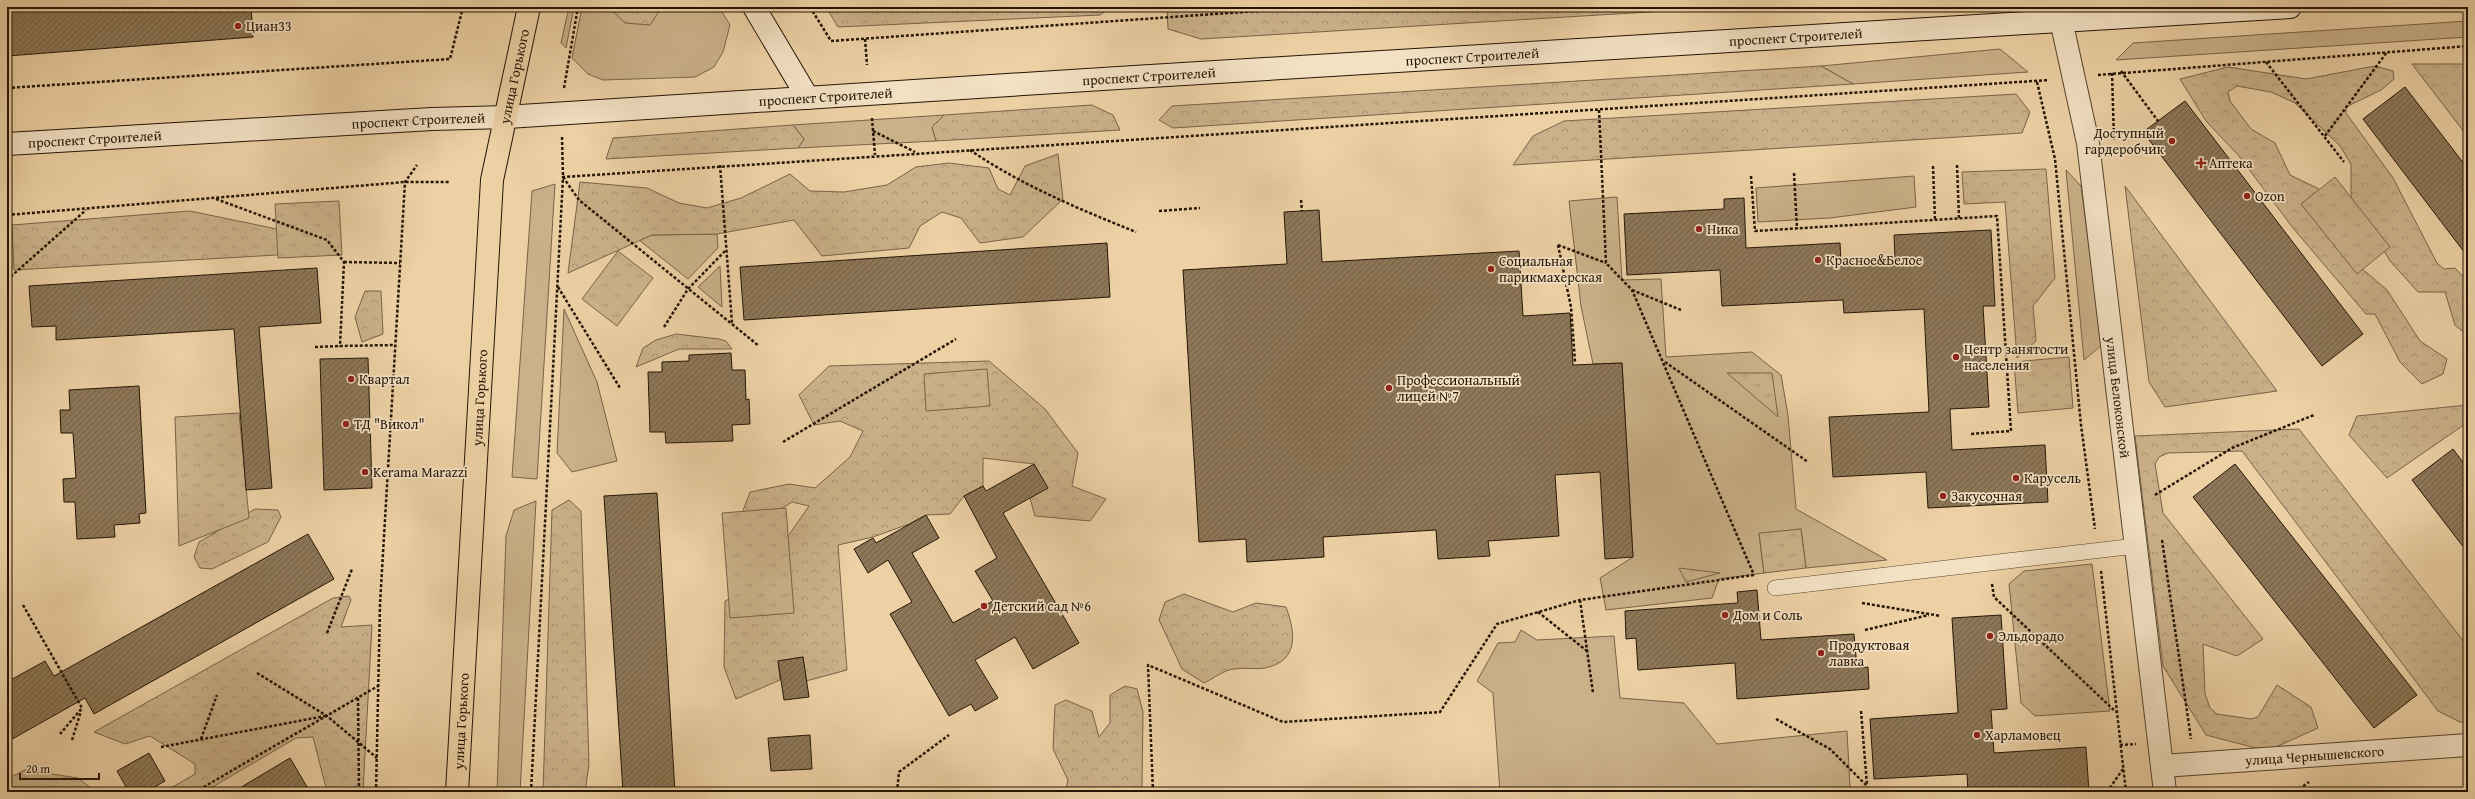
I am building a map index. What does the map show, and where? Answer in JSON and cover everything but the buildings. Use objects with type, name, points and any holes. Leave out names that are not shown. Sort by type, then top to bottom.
[{"type":"main road","name":"улица Горького","points":[[457,792],[492,180],[529,7]]},
{"type":"main road","points":[[754,7],[808,98]]},
{"type":"main road","name":"проспект Строителей","points":[[7,144],[394,121],[506,117],[808,98],[2057,13],[2290,7]]},
{"type":"main road","name":"улица Белоконской","points":[[2057,13],[2074,77],[2089,150],[2165,792]]},
{"type":"main road","name":"улица Чернышевского","points":[[2162,766],[2468,745]]},
{"type":"lane","points":[[1775,588],[2136,546]]},
{"type":"path","points":[[7,88],[450,59],[463,7]]},
{"type":"path","points":[[810,7],[831,41],[1314,7]]},
{"type":"path","points":[[865,39],[867,65]]},
{"type":"path","points":[[563,177],[916,152],[2037,82],[2121,71],[2266,62],[2468,46]]},
{"type":"path","points":[[2325,136],[2387,52]]},
{"type":"path","points":[[2266,62],[2344,162]]},
{"type":"path","points":[[2121,71],[2158,121]]},
{"type":"path","points":[[2112,73],[2115,148]]},
{"type":"path","points":[[2037,82],[2055,160],[2081,425],[2098,550],[2126,792]]},
{"type":"path","points":[[1598,109],[1606,263]]},
{"type":"path","points":[[872,118],[875,155]]},
{"type":"path","points":[[873,131],[916,152]]},
{"type":"path","points":[[970,149],[1000,171],[1089,213],[1136,232]]},
{"type":"path","points":[[1957,164],[1960,218]]},
{"type":"path","points":[[376,792],[380,604],[405,182],[417,165]]},
{"type":"path","points":[[720,165],[732,323]]},
{"type":"path","points":[[1932,166],[1936,220]]},
{"type":"path","points":[[1794,173],[1797,229]]},
{"type":"path","points":[[1751,176],[1755,232],[1997,216],[2011,431],[1970,434]]},
{"type":"path","points":[[531,792],[563,177]]},
{"type":"path","points":[[563,177],[579,200],[759,346]]},
{"type":"path","points":[[7,215],[405,182],[449,182]]},
{"type":"path","points":[[213,198],[328,240],[344,262],[340,346]]},
{"type":"path","points":[[1301,200],[1302,211]]},
{"type":"path","points":[[1159,211],[1200,208]]},
{"type":"path","points":[[7,280],[86,209]]},
{"type":"path","points":[[1575,362],[1571,307],[1558,245],[1606,263],[1632,290],[1665,362],[1754,575],[1775,588]]},
{"type":"path","points":[[664,326],[688,289],[726,249]]},
{"type":"path","points":[[344,262],[400,263]]},
{"type":"path","points":[[558,287],[620,388]]},
{"type":"path","points":[[1632,290],[1681,310]]},
{"type":"path","points":[[783,442],[956,339]]},
{"type":"path","points":[[315,347],[395,345]]},
{"type":"path","points":[[1665,362],[1808,462]]},
{"type":"path","points":[[2156,495],[2232,448],[2314,416]]},
{"type":"path","points":[[2154,487],[2157,503]]},
{"type":"path","points":[[2161,534],[2194,764]]},
{"type":"path","points":[[328,633],[352,569]]},
{"type":"path","points":[[1153,792],[1148,665],[1283,722],[1440,712],[1497,624],[1580,600],[1754,575]]},
{"type":"path","points":[[1994,597],[2116,712]]},
{"type":"path","points":[[1580,600],[1593,693]]},
{"type":"path","points":[[1862,603],[1940,616]]},
{"type":"path","points":[[23,605],[82,708],[72,740]]},
{"type":"path","points":[[1538,611],[1588,651]]},
{"type":"path","points":[[1865,630],[1931,615]]},
{"type":"path","points":[[257,672],[327,716],[377,758]]},
{"type":"path","points":[[195,792],[378,686]]},
{"type":"path","points":[[200,739],[217,695]]},
{"type":"path","points":[[358,698],[359,792]]},
{"type":"path","points":[[60,734],[82,708]]},
{"type":"path","points":[[1861,711],[1867,786]]},
{"type":"path","points":[[161,747],[327,716]]},
{"type":"path","points":[[1776,719],[1830,749],[1867,786],[1870,792]]},
{"type":"path","points":[[897,792],[899,772],[949,735]]},
{"type":"path","points":[[2107,792],[2123,769]]},
{"type":"green space","points":[[569,7],[574,7],[566,48],[561,43]]},
{"type":"green space","points":[[582,7],[719,7],[730,25],[723,52],[714,67],[695,77],[603,80],[588,74],[572,58]]},
{"type":"green space","points":[[608,7],[662,7],[650,25],[625,23]]},
{"type":"green space","points":[[826,7],[1112,7],[1100,15],[838,27]]},
{"type":"green space","points":[[1167,7],[1732,7],[1201,39],[1168,29]]},
{"type":"green space","points":[[2468,21],[2468,37],[2116,60],[2133,43]]},
{"type":"green space","points":[[2000,49],[2028,72],[1853,84],[1821,66]]},
{"type":"green space","points":[[2412,64],[2468,64],[2468,137]]},
{"type":"green space","points":[[1821,66],[1853,84],[1173,128],[1159,120],[1172,106]]},
{"type":"green space","points":[[2375,66],[2393,71],[2394,79],[2381,90],[2346,107],[2346,113],[2393,178],[2437,263],[2444,269],[2455,268],[2468,282],[2468,336],[2455,325],[2445,292],[2418,292],[2390,261],[2351,197],[2351,164],[2340,146],[2295,103],[2271,92],[2237,86],[2228,92],[2230,101],[2251,129],[2275,143],[2290,175],[2319,189],[2360,267],[2387,290],[2420,341],[2447,359],[2443,374],[2422,384],[2400,362],[2375,314],[2366,314],[2293,228],[2239,156],[2206,121],[2180,79],[2228,67],[2306,79]]},
{"type":"green space","points":[[2016,94],[2030,112],[2022,133],[1513,165],[1533,136],[1564,121]]},
{"type":"green space","points":[[1092,105],[1113,115],[1120,130],[936,141],[932,127],[944,115]]},
{"type":"green space","points":[[944,115],[932,127],[936,141],[798,148],[804,139],[793,125]]},
{"type":"green space","points":[[793,125],[804,139],[798,148],[606,159],[613,138]]},
{"type":"green space","points":[[1058,154],[1063,199],[1023,237],[980,243],[961,218],[942,212],[920,226],[909,248],[822,256],[794,220],[717,234],[652,235],[568,273],[580,182],[647,188],[679,203],[707,208],[741,198],[790,174],[810,191],[844,192],[887,185],[916,167],[949,163],[989,168],[998,189],[1010,195],[1025,166]]},
{"type":"green space","points":[[2046,169],[2055,278],[2033,306],[2036,341],[2017,358],[2005,202],[1964,204],[1962,172]]},
{"type":"green space","points":[[2066,170],[2081,186],[2102,345],[2084,360]]},
{"type":"green space","points":[[1914,176],[1916,207],[1830,218],[1758,222],[1756,188]]},
{"type":"green space","points":[[2335,177],[2390,247],[2357,274],[2301,204]]},
{"type":"green space","points":[[555,184],[537,479],[512,477],[532,191]]},
{"type":"green space","points":[[2125,186],[2277,391],[2165,407],[2149,382]]},
{"type":"green space","points":[[1617,197],[1622,280],[1661,279],[1666,357],[1752,352],[1781,375],[1788,415],[1796,509],[1887,560],[1806,568],[1801,529],[1759,534],[1764,573],[1719,579],[1712,598],[1606,610],[1600,578],[1633,557],[1622,363],[1593,364],[1581,306],[1569,201]]},
{"type":"green space","points":[[339,201],[342,255],[278,258],[275,204]]},
{"type":"green space","points":[[190,211],[296,233],[295,254],[14,270],[12,225]]},
{"type":"green space","points":[[717,234],[718,248],[688,279],[639,240],[652,235]]},
{"type":"green space","points":[[618,251],[653,278],[617,326],[582,299]]},
{"type":"green space","points":[[720,266],[722,307],[698,287]]},
{"type":"green space","points":[[365,291],[381,291],[383,334],[362,342],[355,317]]},
{"type":"green space","points":[[564,309],[597,382],[617,461],[572,472],[557,453]]},
{"type":"green space","points":[[676,334],[719,339],[726,341],[732,349],[679,349],[636,367],[643,348],[656,340]]},
{"type":"green space","points":[[2069,357],[2073,408],[2018,413],[2014,362]]},
{"type":"green space","points":[[989,361],[1045,409],[1078,453],[1072,486],[1106,499],[1090,521],[1035,516],[1030,498],[1047,488],[1034,464],[983,458],[983,486],[964,496],[950,514],[926,515],[909,524],[873,537],[838,545],[847,670],[806,681],[803,657],[778,661],[780,680],[736,699],[724,667],[725,601],[768,580],[784,542],[809,506],[792,502],[759,523],[741,516],[750,492],[789,484],[815,488],[850,457],[863,431],[840,421],[814,425],[799,395],[829,366]]},
{"type":"green space","points":[[987,369],[990,406],[926,411],[924,374]]},
{"type":"green space","points":[[1727,373],[1772,373],[1778,417]]},
{"type":"green space","points":[[2468,405],[2468,422],[2387,478],[2349,435],[2357,416]]},
{"type":"green space","points":[[239,413],[249,518],[179,546],[175,417]]},
{"type":"green space","points":[[2299,429],[2468,647],[2468,722],[2460,722],[2438,711],[2242,451],[2168,453],[2159,457],[2155,464],[2163,513],[2263,639],[2237,656],[2203,644],[2205,694],[2210,708],[2217,714],[2251,719],[2258,717],[2277,685],[2311,707],[2318,728],[2267,751],[2206,735],[2163,666],[2135,436]]},
{"type":"green space","points":[[569,500],[581,511],[589,764],[585,792],[543,792],[552,510]]},
{"type":"green space","points":[[536,501],[520,792],[497,792],[506,536],[514,510]]},
{"type":"green space","points":[[786,508],[794,613],[730,618],[722,513]]},
{"type":"green space","points":[[255,509],[278,510],[281,517],[268,542],[212,569],[200,568],[194,557],[199,542]]},
{"type":"green space","points":[[1801,529],[1806,568],[1764,573],[1759,533]]},
{"type":"green space","points":[[2092,564],[2110,711],[2035,716],[2021,703],[2009,584],[2024,571]]},
{"type":"green space","points":[[1679,568],[1720,573],[1686,582]]},
{"type":"green space","points":[[1184,594],[1233,612],[1256,603],[1286,607],[1293,635],[1289,652],[1284,659],[1276,664],[1261,669],[1238,668],[1230,670],[1204,683],[1182,669],[1159,620],[1165,602]]},
{"type":"green space","points":[[349,596],[351,600],[341,627],[372,625],[363,792],[327,792],[313,737],[296,738],[204,792],[164,792],[195,774],[195,764],[150,736],[125,744],[94,732],[333,598]]},
{"type":"green space","points":[[1521,630],[1537,640],[1614,636],[1620,698],[1684,703],[1717,744],[1847,731],[1850,787],[1852,792],[1500,792],[1493,693],[1477,681],[1498,643],[1515,642]]},
{"type":"green space","points":[[1125,686],[1137,689],[1143,712],[1142,787],[1144,792],[1065,792],[1068,780],[1053,749],[1055,705],[1066,700],[1092,711],[1099,737],[1110,723],[1110,695]]},
{"type":"green space","points":[[25,770],[78,778],[96,792],[7,792],[7,779]]},
{"type":"place","name":"Циан33","points":[[238,26]]},
{"type":"place","name":"Доступный гардеробчик","points":[[2172,141]]},
{"type":"place","name":"Аптека","points":[[2201,163]]},
{"type":"place","name":"Ozon","points":[[2247,196]]},
{"type":"place","name":"Ника","points":[[1699,229]]},
{"type":"place","name":"Красное&Белое","points":[[1818,260]]},
{"type":"place","name":"Социальная парикмахерская","points":[[1491,269]]},
{"type":"place","name":"Центр занятости населения","points":[[1956,357]]},
{"type":"place","name":"Квартал","points":[[351,379]]},
{"type":"place","name":"Профессиональный лицей №7","points":[[1389,388]]},
{"type":"place","name":"ТД \"Викол\"","points":[[346,424]]},
{"type":"place","name":"Kerama Marazzi","points":[[365,472]]},
{"type":"place","name":"Карусель","points":[[2016,478]]},
{"type":"place","name":"Закусочная","points":[[1943,496]]},
{"type":"place","name":"Детский сад №6","points":[[984,606]]},
{"type":"place","name":"Дом и Соль","points":[[1725,615]]},
{"type":"place","name":"Эльдорадо","points":[[1990,636]]},
{"type":"place","name":"Продуктовая лавка","points":[[1821,653]]},
{"type":"place","name":"Харламовец","points":[[1977,735]]}]
